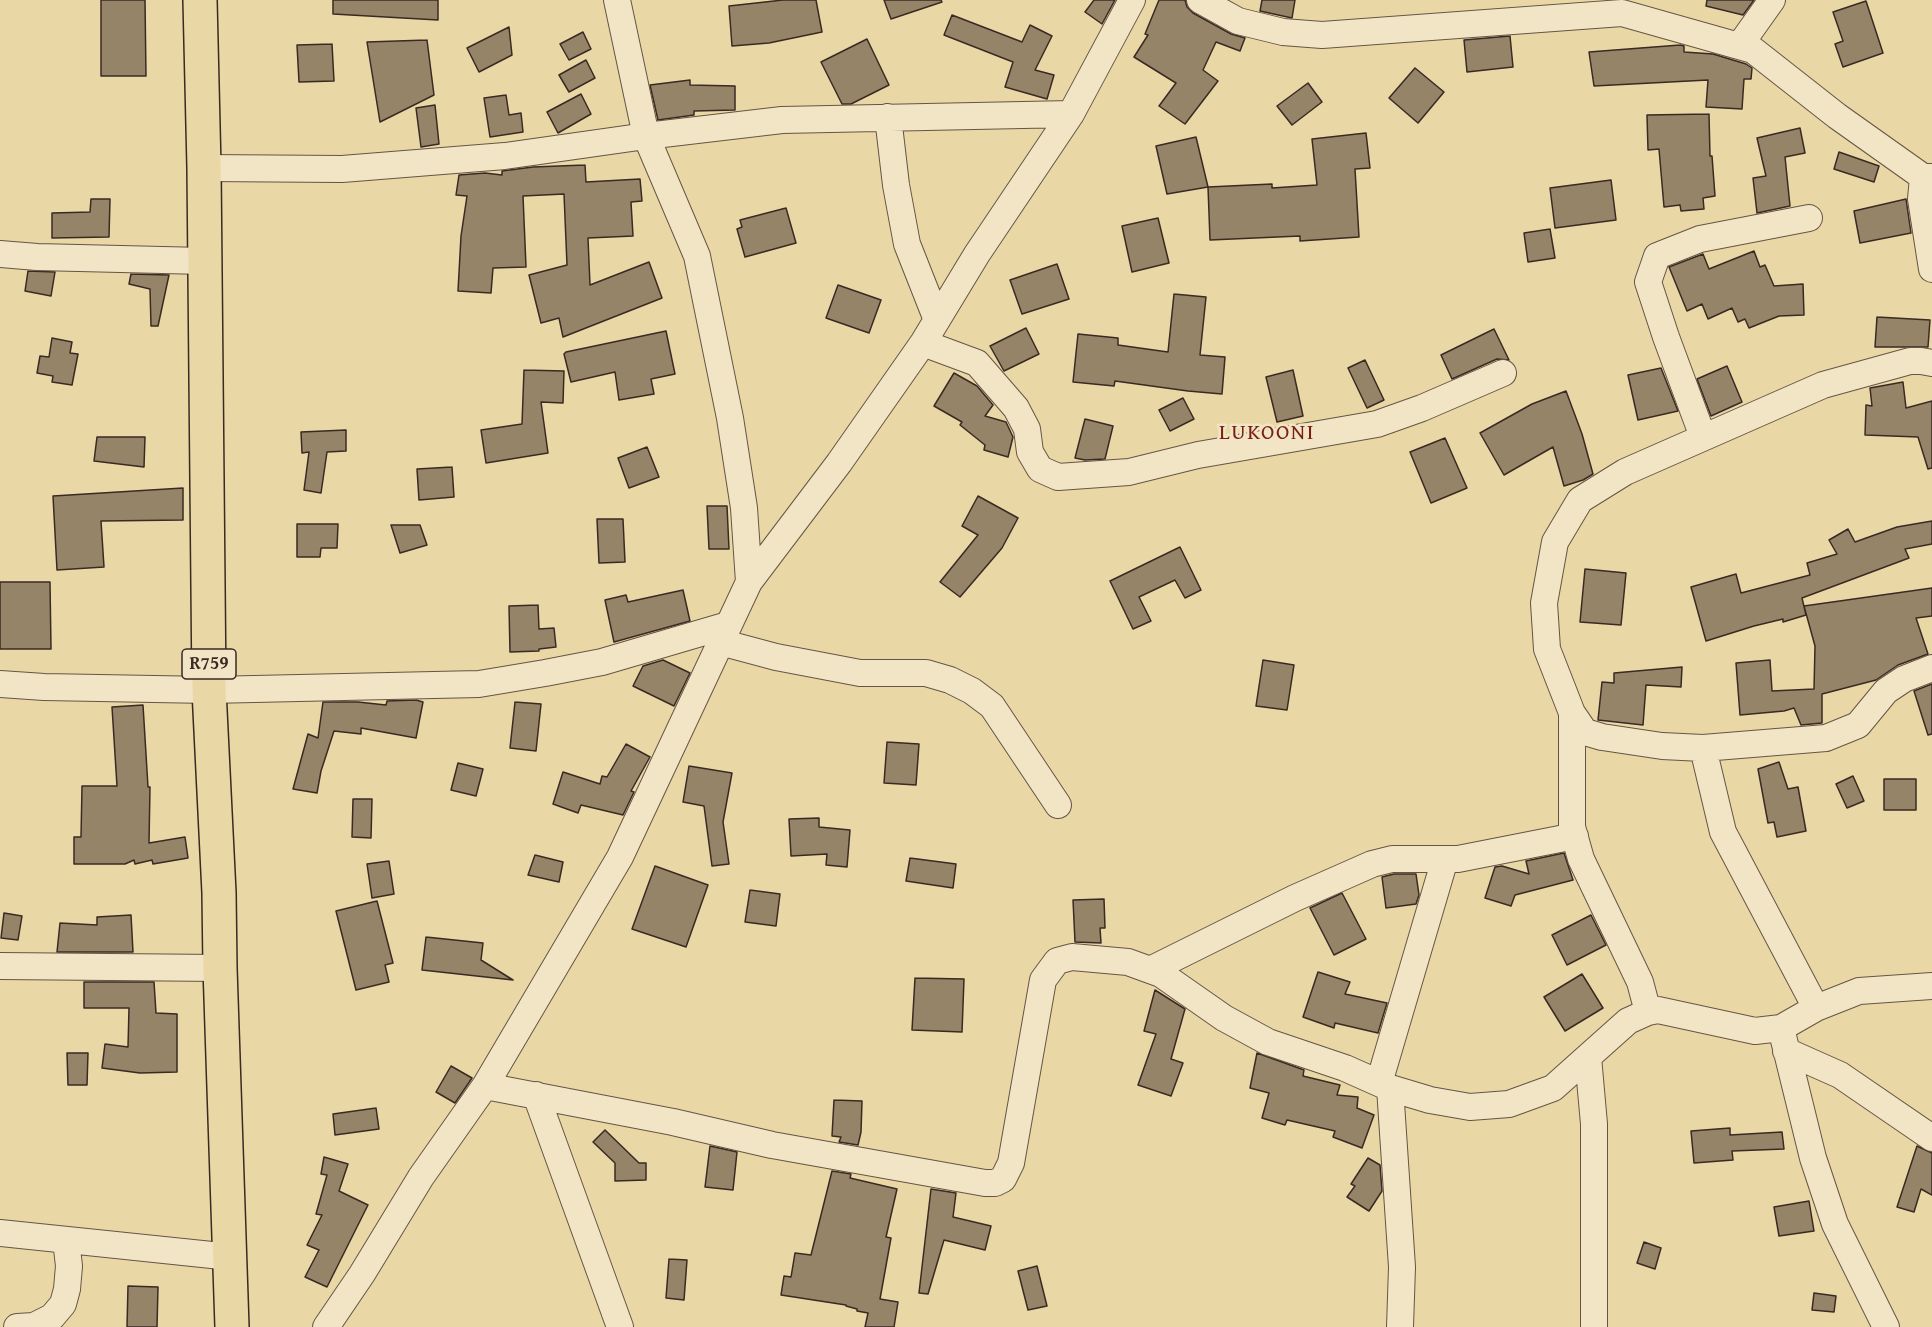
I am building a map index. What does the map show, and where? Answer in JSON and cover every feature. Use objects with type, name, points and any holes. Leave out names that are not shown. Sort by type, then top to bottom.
[{"type":"main road","name":"R759","points":[[200,0],[204,168],[209,690],[219,893],[232,1327]]},
{"type":"street","points":[[617,0],[646,136],[697,256],[732,429],[744,508],[749,582]]},
{"type":"street","points":[[326,1327],[362,1274],[421,1177],[485,1086],[620,857],[749,582],[839,463],[923,343],[1025,179],[1071,114],[1132,0]]},
{"type":"street","points":[[1200,0],[1238,21],[1283,32],[1322,35],[1622,13],[1740,45],[1753,50],[1838,116],[1928,177],[1921,199],[1932,269]]},
{"type":"street","points":[[1740,45],[1772,0]]},
{"type":"street","points":[[204,168],[342,169],[505,156],[782,120],[1071,114]]},
{"type":"street","points":[[888,117],[896,185],[907,244],[937,320]]},
{"type":"street","points":[[1702,436],[1648,282],[1657,256],[1700,239],[1809,218]]},
{"type":"street","points":[[0,254],[59,258],[204,261]]},
{"type":"street","points":[[923,343],[977,363],[1016,408],[1027,429],[1030,452],[1040,469],[1058,477],[1129,472],[1198,455],[1377,424],[1422,408],[1503,373]]},
{"type":"street","points":[[1932,363],[1910,361],[1823,386],[1702,436],[1625,472],[1580,500],[1555,542],[1544,603],[1547,649],[1572,713],[1585,732],[1602,737],[1662,746],[1703,748],[1826,738],[1858,725],[1886,691],[1932,668]]},
{"type":"street","points":[[0,684],[209,690],[479,684],[545,674],[724,634],[776,657],[860,673],[926,673],[950,680],[972,691],[992,706],[1058,805]]},
{"type":"street","points":[[1572,713],[1572,827],[1581,859],[1640,982],[1648,1012]]},
{"type":"street","points":[[1703,748],[1723,832],[1816,1008]]},
{"type":"street","points":[[1150,970],[1295,898],[1372,864],[1392,859],[1458,859],[1575,836]]},
{"type":"street","points":[[1400,1327],[1402,1267],[1384,1086],[1445,859]]},
{"type":"street","points":[[485,1086],[673,1122],[772,1145],[985,1184],[995,1183],[1003,1179],[1011,1163],[1042,980],[1058,961],[1072,957],[1128,962],[1161,974],[1224,1018],[1268,1042],[1345,1068],[1384,1086],[1430,1100],[1470,1107],[1509,1104],[1553,1088],[1629,1021],[1658,1010],[1755,1031],[1783,1040],[1932,1138]]},
{"type":"street","points":[[0,966],[220,968]]},
{"type":"street","points":[[1783,1040],[1816,1008],[1859,991],[1932,986]]},
{"type":"street","points":[[1783,1040],[1813,1158],[1835,1224],[1886,1327]]},
{"type":"street","points":[[1588,1057],[1594,1124],[1594,1327]]},
{"type":"street","points":[[536,1095],[620,1327]]},
{"type":"street","points":[[0,1233],[231,1257]]},
{"type":"street","points":[[17,1327],[34,1326],[52,1317],[63,1304],[69,1266],[66,1240]]},
{"type":"building","points":[[101,0],[145,0],[146,76],[101,76]]},
{"type":"building","points":[[333,0],[438,0],[438,20],[333,14]]},
{"type":"building","points":[[783,0],[816,0],[822,32],[769,43],[732,46],[729,6]]},
{"type":"building","points":[[884,0],[941,0],[942,2],[891,19]]},
{"type":"building","points":[[1094,0],[1115,0],[1102,24],[1085,12]]},
{"type":"building","points":[[1159,0],[1185,0],[1187,7],[1193,13],[1231,34],[1245,38],[1240,51],[1216,42],[1203,70],[1218,81],[1185,124],[1159,106],[1176,83],[1134,57],[1148,35],[1145,34]]},
{"type":"building","points":[[1262,0],[1295,0],[1292,18],[1260,11]]},
{"type":"building","points":[[1707,0],[1754,0],[1743,15],[1706,6]]},
{"type":"building","points":[[1866,1],[1883,53],[1843,67],[1835,44],[1843,41],[1833,12]]},
{"type":"building","points":[[952,15],[1022,42],[1030,25],[1052,36],[1035,70],[1054,75],[1047,99],[1005,87],[1013,62],[944,35]]},
{"type":"building","points":[[509,27],[512,55],[479,72],[467,48]]},
{"type":"building","points":[[583,32],[591,49],[569,60],[560,44]]},
{"type":"building","points":[[1510,36],[1513,67],[1467,72],[1464,40]]},
{"type":"building","points":[[867,39],[889,85],[851,104],[842,104],[821,62]]},
{"type":"building","points":[[427,40],[434,95],[380,122],[367,42]]},
{"type":"building","points":[[332,44],[334,81],[299,82],[297,45]]},
{"type":"building","points":[[1684,46],[1684,52],[1713,54],[1752,68],[1751,79],[1744,79],[1742,109],[1706,107],[1708,80],[1594,86],[1589,52]]},
{"type":"building","points":[[586,60],[595,78],[569,92],[559,75]]},
{"type":"building","points":[[1415,68],[1444,92],[1418,123],[1389,98]]},
{"type":"building","points":[[690,80],[690,85],[735,86],[735,110],[694,111],[694,115],[658,120],[650,85]]},
{"type":"building","points":[[1308,83],[1322,102],[1292,125],[1277,106]]},
{"type":"building","points":[[581,94],[591,114],[558,133],[547,112]]},
{"type":"building","points":[[506,95],[509,115],[521,113],[523,132],[490,137],[484,98]]},
{"type":"building","points":[[435,105],[439,144],[421,147],[416,108]]},
{"type":"building","points":[[1709,114],[1710,156],[1712,156],[1715,196],[1703,198],[1704,209],[1681,211],[1680,205],[1664,207],[1659,149],[1648,150],[1647,115]]},
{"type":"building","points":[[1800,128],[1805,153],[1785,157],[1790,206],[1757,213],[1753,178],[1766,176],[1757,138]]},
{"type":"building","points":[[1366,133],[1370,168],[1355,169],[1359,237],[1300,241],[1300,236],[1210,240],[1208,187],[1272,184],[1272,188],[1317,185],[1312,139]]},
{"type":"building","points":[[1196,137],[1208,187],[1167,194],[1156,146]]},
{"type":"building","points":[[1839,152],[1879,166],[1874,182],[1834,169]]},
{"type":"building","points":[[585,165],[586,182],[640,179],[642,201],[631,202],[633,236],[588,238],[590,285],[649,262],[662,298],[563,337],[559,318],[541,323],[529,275],[567,265],[564,194],[523,196],[526,267],[493,268],[491,293],[458,291],[461,236],[467,196],[456,195],[459,175],[485,173],[502,175],[502,171],[533,167]]},
{"type":"building","points":[[1611,180],[1616,220],[1555,228],[1550,188]]},
{"type":"building","points":[[91,199],[110,199],[109,237],[52,238],[52,213],[90,212]]},
{"type":"building","points":[[1906,199],[1911,233],[1860,243],[1854,211]]},
{"type":"building","points":[[786,208],[796,243],[745,257],[737,229],[742,227],[740,220]]},
{"type":"building","points":[[1158,218],[1169,263],[1132,272],[1122,226]]},
{"type":"building","points":[[1550,229],[1555,258],[1528,262],[1524,233]]},
{"type":"building","points":[[1754,251],[1760,267],[1765,265],[1774,286],[1803,284],[1804,315],[1779,316],[1749,328],[1745,319],[1738,322],[1732,308],[1708,319],[1702,304],[1687,311],[1669,267],[1703,254],[1709,269]]},
{"type":"building","points":[[1057,264],[1069,299],[1022,314],[1010,280]]},
{"type":"building","points":[[28,271],[55,272],[51,296],[25,291]]},
{"type":"building","points":[[131,274],[169,275],[158,326],[151,326],[150,289],[129,284]]},
{"type":"building","points":[[838,285],[881,300],[869,333],[826,318]]},
{"type":"building","points":[[1174,294],[1206,297],[1200,355],[1225,357],[1222,394],[1115,381],[1114,386],[1073,382],[1078,334],[1118,338],[1118,345],[1168,352]]},
{"type":"building","points":[[1877,317],[1930,320],[1928,347],[1875,347]]},
{"type":"building","points":[[1026,328],[1039,354],[1004,371],[990,346]]},
{"type":"building","points":[[1494,329],[1509,360],[1497,359],[1452,379],[1441,355]]},
{"type":"building","points":[[666,331],[675,374],[651,379],[654,394],[619,400],[615,372],[571,382],[564,354],[566,352]]},
{"type":"building","points":[[52,338],[72,342],[70,353],[78,354],[72,385],[52,382],[53,376],[37,373],[40,356],[49,357]]},
{"type":"building","points":[[1365,360],[1384,400],[1367,408],[1348,368]]},
{"type":"building","points":[[1727,366],[1742,402],[1711,416],[1697,379]]},
{"type":"building","points":[[1661,368],[1678,411],[1638,420],[1628,375]]},
{"type":"building","points":[[524,370],[564,371],[563,403],[541,402],[548,453],[486,463],[481,430],[522,424]]},
{"type":"building","points":[[1293,370],[1303,416],[1277,422],[1266,377]]},
{"type":"building","points":[[954,373],[977,386],[993,405],[985,416],[1006,422],[1013,437],[1008,457],[984,450],[985,445],[960,425],[962,422],[934,406]]},
{"type":"building","points":[[1903,382],[1906,408],[1932,401],[1932,468],[1928,469],[1918,437],[1865,435],[1866,405],[1872,406],[1870,388]]},
{"type":"building","points":[[1566,391],[1582,434],[1593,474],[1564,486],[1553,447],[1504,475],[1480,433],[1532,404]]},
{"type":"building","points":[[1183,398],[1194,419],[1170,431],[1159,410]]},
{"type":"building","points":[[1085,419],[1113,426],[1105,459],[1075,458]]},
{"type":"building","points":[[346,430],[346,451],[327,452],[321,493],[304,490],[309,452],[302,453],[301,432]]},
{"type":"building","points":[[97,437],[145,437],[144,467],[94,461]]},
{"type":"building","points":[[1445,438],[1467,488],[1431,503],[1410,452]]},
{"type":"building","points":[[647,447],[659,477],[629,488],[618,458]]},
{"type":"building","points":[[452,467],[454,497],[419,500],[417,469]]},
{"type":"building","points":[[183,488],[183,520],[101,521],[104,567],[57,570],[53,496]]},
{"type":"building","points":[[978,496],[1018,518],[1002,548],[960,597],[940,582],[978,535],[962,526]]},
{"type":"building","points":[[707,506],[727,506],[729,549],[709,549]]},
{"type":"building","points":[[597,519],[623,519],[625,562],[599,563]]},
{"type":"building","points":[[1932,521],[1932,544],[1905,549],[1909,558],[1802,598],[1806,615],[1783,622],[1783,619],[1754,626],[1706,641],[1691,587],[1736,574],[1741,593],[1810,575],[1807,563],[1837,554],[1829,540],[1848,529],[1855,542],[1897,527]]},
{"type":"building","points":[[297,524],[338,524],[337,548],[321,548],[320,557],[297,557]]},
{"type":"building","points":[[391,525],[420,525],[427,545],[400,553]]},
{"type":"building","points":[[1180,547],[1201,590],[1185,598],[1175,580],[1139,597],[1151,621],[1133,629],[1110,581]]},
{"type":"building","points":[[1585,569],[1626,573],[1621,625],[1580,622]]},
{"type":"building","points":[[0,582],[50,582],[51,649],[0,649]]},
{"type":"building","points":[[1932,588],[1932,616],[1916,618],[1928,654],[1898,665],[1876,680],[1822,694],[1822,723],[1801,725],[1794,708],[1740,715],[1736,663],[1770,660],[1772,691],[1814,689],[1815,646],[1804,606]]},
{"type":"building","points":[[683,590],[690,621],[614,642],[605,600],[626,595],[628,602]]},
{"type":"building","points":[[538,605],[539,629],[554,628],[556,647],[539,649],[539,651],[510,652],[509,606]]},
{"type":"building","points":[[663,660],[690,673],[674,706],[633,686],[643,666]]},
{"type":"building","points":[[1263,660],[1294,665],[1287,710],[1256,706]]},
{"type":"building","points":[[1682,667],[1681,687],[1646,685],[1643,725],[1598,720],[1602,682],[1614,683],[1614,673]]},
{"type":"building","points":[[1932,684],[1932,734],[1928,735],[1914,691]]},
{"type":"building","points":[[416,700],[423,702],[416,738],[361,728],[361,734],[334,731],[321,771],[317,793],[293,789],[308,734],[318,738],[323,702],[386,705],[387,701]]},
{"type":"building","points":[[515,702],[541,704],[536,751],[510,748]]},
{"type":"building","points":[[143,705],[148,787],[150,787],[149,843],[185,837],[188,858],[153,864],[152,860],[135,864],[134,860],[125,864],[74,864],[74,837],[81,837],[82,786],[117,786],[112,707]]},
{"type":"building","points":[[887,742],[919,744],[916,785],[884,783]]},
{"type":"building","points":[[626,744],[650,757],[631,791],[634,792],[623,815],[581,805],[578,813],[553,804],[563,772],[600,784],[602,776],[607,777]]},
{"type":"building","points":[[1779,762],[1788,789],[1798,787],[1806,831],[1777,837],[1774,822],[1768,823],[1758,769]]},
{"type":"building","points":[[458,763],[483,769],[476,796],[451,790]]},
{"type":"building","points":[[689,766],[732,773],[723,822],[729,864],[712,866],[704,806],[683,802]]},
{"type":"building","points":[[1853,776],[1864,801],[1847,808],[1836,784]]},
{"type":"building","points":[[1884,779],[1916,779],[1916,810],[1884,810]]},
{"type":"building","points":[[353,799],[372,799],[371,838],[352,837]]},
{"type":"building","points":[[819,818],[819,827],[850,830],[847,867],[826,865],[827,854],[791,856],[789,819]]},
{"type":"building","points":[[1564,853],[1573,880],[1515,895],[1511,906],[1485,898],[1495,867],[1502,866],[1529,874],[1526,861]]},
{"type":"building","points":[[535,855],[563,862],[559,882],[528,875]]},
{"type":"building","points":[[910,858],[956,864],[953,888],[906,881]]},
{"type":"building","points":[[389,861],[394,894],[372,898],[367,864]]},
{"type":"building","points":[[655,866],[708,885],[686,947],[632,929]]},
{"type":"building","points":[[1394,874],[1416,874],[1419,895],[1416,904],[1386,908],[1382,877]]},
{"type":"building","points":[[750,890],[780,894],[776,926],[745,922]]},
{"type":"building","points":[[1342,893],[1366,939],[1334,955],[1310,908]]},
{"type":"building","points":[[1104,899],[1105,928],[1100,928],[1101,943],[1075,942],[1073,900]]},
{"type":"building","points":[[377,901],[393,963],[385,965],[389,982],[356,990],[336,911]]},
{"type":"building","points":[[4,913],[22,916],[18,940],[1,938]]},
{"type":"building","points":[[131,915],[133,952],[57,952],[60,923],[97,925],[97,917]]},
{"type":"building","points":[[1591,915],[1606,945],[1567,965],[1552,935]]},
{"type":"building","points":[[426,937],[483,943],[481,960],[513,980],[422,970]]},
{"type":"building","points":[[1318,972],[1350,982],[1345,994],[1387,1003],[1378,1033],[1335,1023],[1334,1028],[1303,1017]]},
{"type":"building","points":[[1582,974],[1603,1008],[1565,1031],[1544,997]]},
{"type":"building","points":[[915,978],[964,979],[962,1032],[912,1030]]},
{"type":"building","points":[[84,982],[154,982],[156,1013],[177,1014],[177,1072],[140,1073],[102,1068],[105,1044],[128,1047],[129,1008],[84,1008]]},
{"type":"building","points":[[1155,990],[1185,1009],[1171,1059],[1183,1063],[1171,1096],[1138,1085],[1156,1034],[1144,1031]]},
{"type":"building","points":[[67,1053],[88,1053],[87,1085],[68,1085]]},
{"type":"building","points":[[1257,1053],[1304,1070],[1303,1076],[1340,1085],[1337,1095],[1358,1097],[1357,1108],[1374,1115],[1362,1148],[1333,1137],[1335,1131],[1287,1120],[1285,1125],[1262,1118],[1269,1093],[1250,1088]]},
{"type":"building","points":[[451,1066],[472,1078],[455,1103],[436,1092]]},
{"type":"building","points":[[834,1100],[862,1101],[861,1132],[858,1145],[839,1142],[841,1137],[832,1136]]},
{"type":"building","points":[[376,1108],[379,1129],[335,1135],[333,1114]]},
{"type":"building","points":[[1730,1128],[1730,1135],[1782,1132],[1784,1149],[1732,1151],[1733,1160],[1694,1163],[1691,1131]]},
{"type":"building","points":[[605,1130],[639,1163],[646,1163],[646,1180],[615,1181],[615,1163],[593,1142]]},
{"type":"building","points":[[710,1146],[737,1152],[733,1190],[705,1187]]},
{"type":"building","points":[[1917,1146],[1932,1153],[1932,1195],[1921,1189],[1914,1212],[1897,1207]]},
{"type":"building","points":[[324,1157],[348,1164],[339,1191],[368,1205],[327,1287],[305,1277],[319,1250],[307,1245],[322,1215],[316,1214],[327,1175],[321,1174]]},
{"type":"building","points":[[1368,1158],[1380,1165],[1382,1191],[1369,1211],[1347,1197],[1355,1186],[1351,1184]]},
{"type":"building","points":[[832,1171],[851,1174],[850,1178],[897,1189],[886,1237],[891,1238],[880,1299],[898,1302],[894,1327],[865,1327],[868,1313],[857,1311],[846,1305],[781,1295],[784,1276],[791,1277],[795,1253],[811,1255]]},
{"type":"building","points":[[931,1189],[956,1193],[953,1217],[991,1226],[985,1250],[944,1240],[928,1294],[919,1293]]},
{"type":"building","points":[[1809,1201],[1814,1231],[1779,1236],[1774,1207]]},
{"type":"building","points":[[1644,1242],[1661,1248],[1655,1269],[1637,1263]]},
{"type":"building","points":[[669,1259],[687,1260],[684,1300],[666,1298]]},
{"type":"building","points":[[1037,1266],[1047,1306],[1028,1310],[1018,1271]]},
{"type":"building","points":[[128,1286],[158,1287],[157,1327],[127,1327]]},
{"type":"building","points":[[1814,1293],[1836,1296],[1834,1312],[1812,1310]]},
{"type":"district","name":"LUKOONI","points":[[1267,433]]}]
